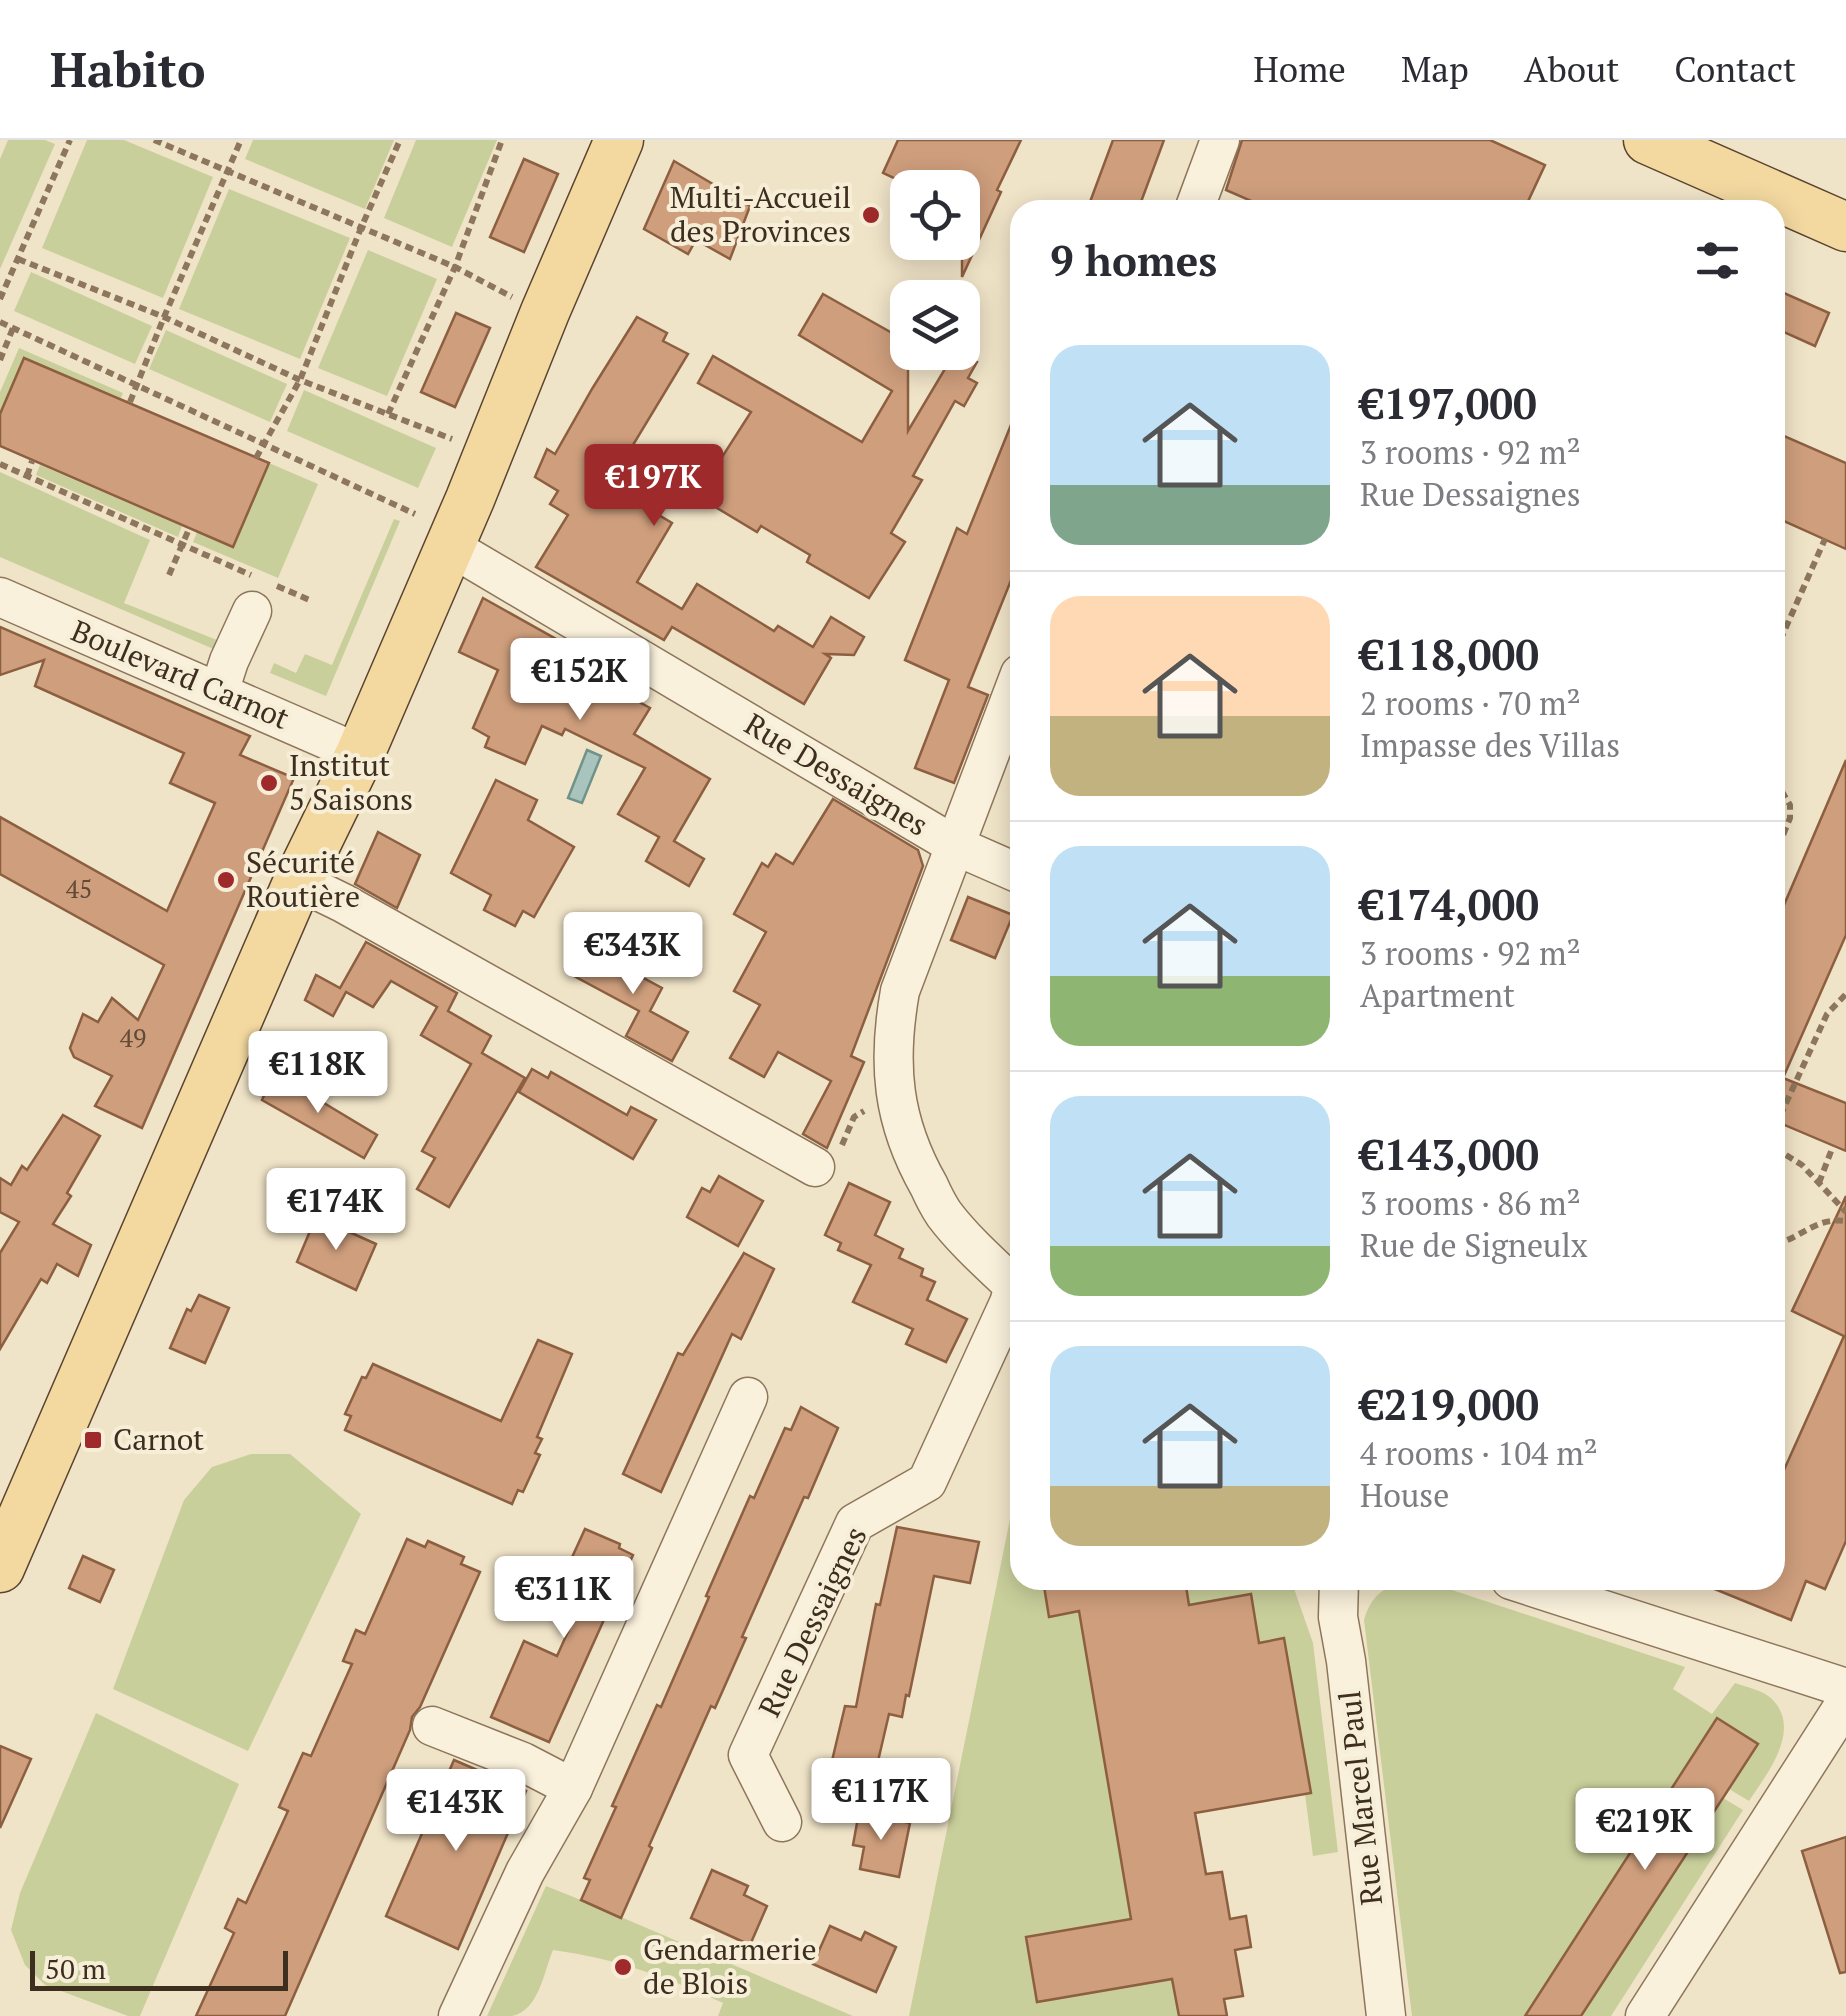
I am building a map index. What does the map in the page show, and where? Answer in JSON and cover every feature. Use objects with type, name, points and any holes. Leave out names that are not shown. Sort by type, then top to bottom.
[{"type":"main road","points":[[0,1568],[298,881],[360,754],[432,530],[470,498],[619,140]]},
{"type":"main road","points":[[1648,140],[1783,200]]},
{"type":"main road","points":[[1785,201],[1846,228]]},
{"type":"street","points":[[1198,200],[1220,140]]},
{"type":"street","name":"Rue Dessaignes","points":[[432,530],[956,846],[900,991],[892,1059],[897,1108],[917,1165],[943,1213],[1010,1282]]},
{"type":"street","name":"Boulevard Carnot","points":[[0,597],[360,754]]},
{"type":"street","points":[[219,692],[228,661],[252,611]]},
{"type":"street","points":[[1010,701],[956,846],[1010,870]]},
{"type":"street","points":[[298,881],[815,1166]]},
{"type":"street","name":"Rue Dessaignes","points":[[782,1822],[748,1755],[855,1522],[927,1482],[1010,1300]]},
{"type":"street","points":[[458,2016],[525,1872],[573,1788],[748,1398]]},
{"type":"street","name":"Rue Marcel Paul","points":[[1339,1590],[1338,1617],[1386,2016]]},
{"type":"street","points":[[1543,1590],[1846,1688]]},
{"type":"street","points":[[1645,2016],[1846,1702]]},
{"type":"street","points":[[432,1726],[523,1762],[573,1788]]},
{"type":"path","points":[[0,299],[70,140]]},
{"type":"path","points":[[154,140],[456,267],[545,312]]},
{"type":"path","points":[[130,402],[241,140]]},
{"type":"path","points":[[256,458],[300,380],[400,140]]},
{"type":"path","points":[[388,414],[456,267],[502,140]]},
{"type":"path","points":[[18,259],[164,317],[300,380],[452,439]]},
{"type":"path","points":[[0,322],[265,443],[432,530]]},
{"type":"path","points":[[0,360],[13,328]]},
{"type":"path","points":[[27,476],[32,461]]},
{"type":"path","points":[[0,464],[312,602]]},
{"type":"path","points":[[169,575],[189,529]]},
{"type":"path","points":[[1785,630],[1825,540]]},
{"type":"path","points":[[1785,797],[1790,818],[1785,830]]},
{"type":"path","points":[[1785,1105],[1827,1014],[1846,994]]},
{"type":"path","points":[[815,1166],[830,1174],[854,1118],[866,1110]]},
{"type":"path","points":[[1819,1183],[1833,1146]]},
{"type":"path","points":[[1785,1153],[1846,1212]]},
{"type":"path","points":[[1785,1241],[1828,1220],[1846,1222]]},
{"type":"green space","points":[[8,140],[45,140],[55,144],[0,269],[0,159]]},
{"type":"green space","points":[[87,140],[124,140],[213,177],[163,298],[42,248]]},
{"type":"green space","points":[[253,140],[394,140],[365,209],[245,159]]},
{"type":"green space","points":[[416,140],[497,140],[452,247],[384,218]]},
{"type":"green space","points":[[229,189],[350,238],[300,359],[179,309]]},
{"type":"green space","points":[[368,250],[437,279],[387,396],[318,368]]},
{"type":"green space","points":[[31,272],[152,326],[135,364],[14,311]]},
{"type":"green space","points":[[166,330],[287,384],[270,422],[149,369]]},
{"type":"green space","points":[[19,348],[123,393],[121,398],[25,358],[0,414],[0,392]]},
{"type":"green space","points":[[304,390],[436,448],[418,488],[287,431]]},
{"type":"green space","points":[[269,463],[318,484],[278,578],[193,542],[197,532],[233,547]]},
{"type":"green space","points":[[40,465],[182,526],[178,537],[36,475]]},
{"type":"green space","points":[[0,472],[150,540],[124,603],[222,642],[218,651],[0,557]]},
{"type":"green space","points":[[394,519],[400,521],[326,696],[270,673],[274,663],[296,673],[305,654],[332,665]]},
{"type":"green space","points":[[251,1454],[290,1454],[361,1514],[248,1751],[113,1689],[184,1500],[212,1467]]},
{"type":"green space","points":[[1010,1519],[1010,1590],[1045,1590],[1050,1617],[1079,1611],[1163,1913],[1027,1937],[1037,2002],[1172,1979],[1179,2016],[909,2016]]},
{"type":"green space","points":[[1187,1590],[1294,1590],[1313,1643],[1338,1852],[1313,1856],[1305,1794],[1311,1793],[1284,1639],[1259,1643],[1250,1595],[1161,1610]]},
{"type":"green space","points":[[1385,1590],[1452,1590],[1685,1667],[1673,1689],[1712,1714],[1735,1683],[1768,1696],[1781,1711],[1784,1724],[1779,1752],[1749,1801],[1729,1789],[1757,1744],[1717,1718],[1525,2016],[1412,2016],[1364,1620]]},
{"type":"green space","points":[[96,1713],[239,1784],[140,2016],[128,2016],[45,1985],[25,1965],[11,1930],[20,1893]]},
{"type":"green space","points":[[1723,1798],[1743,1810],[1611,2016],[1581,2016]]},
{"type":"green space","name":"Gendarmerie de Blois","points":[[546,1886],[853,2016],[718,2016],[723,2003],[682,1985],[619,1963],[553,1950],[529,2007],[512,2016],[487,2016]]},
{"type":"water","points":[[587,750],[601,756],[582,803],[568,798]]},
{"type":"building","points":[[898,140],[1021,140],[980,238],[980,170],[890,170],[890,176],[883,173]]},
{"type":"building","points":[[1113,140],[1164,140],[1142,200],[1091,200]]},
{"type":"building","points":[[1242,140],[1490,140],[1545,165],[1529,200],[1249,200],[1226,190]]},
{"type":"building","points":[[524,159],[558,174],[524,252],[490,237]]},
{"type":"building","points":[[674,161],[750,206],[730,259],[696,240],[688,254],[644,229]]},
{"type":"building","points":[[962,260],[970,260],[962,277]]},
{"type":"building","points":[[1785,293],[1829,313],[1815,346],[1785,332]]},
{"type":"building","points":[[823,294],[890,332],[890,370],[908,370],[908,431],[944,370],[972,370],[968,378],[977,383],[964,406],[955,401],[913,476],[922,480],[891,533],[905,542],[869,598],[807,562],[810,555],[761,526],[757,532],[697,496],[751,412],[698,383],[713,356],[862,442],[892,391],[799,335]]},
{"type":"building","points":[[456,313],[490,328],[455,407],[421,392]]},
{"type":"building","points":[[637,317],[667,333],[663,341],[688,354],[613,478],[625,484],[620,492],[672,523],[637,582],[682,609],[697,584],[774,631],[778,626],[813,647],[831,617],[864,637],[854,655],[825,654],[831,658],[804,704],[672,627],[664,640],[536,567],[568,515],[550,504],[558,491],[535,477],[547,449],[555,454]]},
{"type":"building","points":[[24,358],[269,463],[233,547],[0,446],[0,414]]},
{"type":"building","points":[[1010,427],[1010,583],[968,687],[988,695],[954,783],[915,768],[949,680],[905,660],[957,528],[967,534]]},
{"type":"building","points":[[1785,436],[1846,463],[1846,549],[1785,522]]},
{"type":"building","points":[[483,598],[615,672],[608,685],[650,708],[634,734],[710,779],[674,841],[704,859],[689,886],[646,861],[659,837],[618,814],[645,768],[565,729],[562,735],[542,726],[525,764],[485,747],[489,737],[473,728],[498,670],[459,652]]},
{"type":"building","points":[[0,627],[250,736],[240,755],[294,778],[142,1128],[95,1106],[112,1076],[74,1057],[70,1048],[83,1014],[98,1022],[112,998],[138,1020],[164,965],[0,874],[0,817],[167,911],[215,803],[170,783],[184,753],[35,686],[44,660],[0,675]]},
{"type":"building","points":[[1846,760],[1846,935],[1785,1073],[1785,903]]},
{"type":"building","points":[[496,780],[537,800],[528,820],[574,847],[534,917],[523,911],[515,926],[484,910],[491,895],[451,873]]},
{"type":"building","points":[[833,799],[918,850],[923,866],[851,1056],[864,1062],[827,1148],[803,1134],[831,1081],[778,1052],[764,1077],[730,1058],[760,1005],[734,991],[766,932],[734,914],[762,863],[768,867],[776,854],[793,864]]},
{"type":"building","points":[[378,832],[420,855],[397,908],[355,884]]},
{"type":"building","points":[[968,897],[1010,914],[995,958],[951,940]]},
{"type":"building","points":[[366,942],[457,993],[448,1011],[491,1036],[482,1053],[525,1078],[449,1207],[417,1189],[435,1158],[422,1151],[471,1064],[421,1035],[437,1007],[391,981],[373,1007],[346,992],[333,1016],[305,1000],[316,975],[340,988]]},
{"type":"building","points":[[619,943],[648,958],[638,975],[662,988],[650,1011],[688,1032],[672,1061],[626,1036],[639,1011],[574,976],[590,948],[610,960]]},
{"type":"building","points":[[532,1069],[548,1078],[551,1072],[627,1115],[631,1107],[656,1120],[633,1159],[519,1092]]},
{"type":"building","points":[[274,1073],[377,1135],[364,1158],[262,1100]]},
{"type":"building","points":[[1785,1079],[1846,1103],[1846,1151],[1785,1125]]},
{"type":"building","points":[[63,1115],[100,1136],[53,1224],[91,1245],[78,1276],[57,1264],[47,1283],[41,1279],[0,1349],[0,1253],[19,1222],[0,1212],[0,1178],[11,1185],[22,1166],[27,1170]]},
{"type":"building","points":[[719,1176],[763,1201],[738,1246],[687,1217],[702,1188],[710,1192]]},
{"type":"building","points":[[849,1183],[890,1202],[875,1235],[903,1249],[899,1258],[923,1269],[921,1276],[935,1282],[927,1300],[967,1319],[946,1362],[906,1344],[913,1329],[853,1302],[871,1265],[838,1250],[841,1243],[825,1235]]},
{"type":"building","points":[[1846,1196],[1846,1541],[1825,1589],[1806,1581],[1791,1620],[1717,1590],[1785,1590],[1785,1468],[1844,1336],[1792,1311]]},
{"type":"building","points":[[316,1217],[376,1244],[356,1290],[297,1262]]},
{"type":"building","points":[[744,1253],[774,1269],[741,1339],[732,1334],[661,1492],[623,1474],[678,1353],[683,1355]]},
{"type":"building","points":[[199,1295],[229,1308],[205,1363],[170,1348],[187,1309],[191,1311]]},
{"type":"building","points":[[538,1340],[572,1354],[537,1437],[542,1439],[535,1453],[540,1455],[523,1492],[518,1490],[512,1504],[345,1430],[351,1416],[345,1414],[362,1377],[366,1378],[373,1364],[501,1421]]},
{"type":"building","points":[[801,1407],[838,1428],[742,1637],[746,1638],[715,1708],[711,1706],[649,1846],[652,1848],[621,1918],[581,1900],[590,1880],[584,1878],[616,1807],[612,1806],[657,1705],[661,1707],[750,1496],[754,1498],[785,1428],[791,1430]]},
{"type":"building","points":[[897,1527],[979,1542],[970,1583],[934,1576],[909,1696],[906,1695],[902,1717],[889,1714],[875,1774],[831,1765],[845,1706],[856,1707],[876,1604],[880,1605]]},
{"type":"building","points":[[585,1529],[620,1544],[619,1548],[633,1555],[549,1742],[491,1717],[524,1641],[557,1656],[583,1598],[558,1588]]},
{"type":"building","points":[[407,1539],[425,1547],[428,1541],[464,1557],[461,1564],[480,1572],[412,1717],[410,1730],[285,2016],[196,2016],[234,1933],[225,1928],[238,1899],[246,1903],[288,1811],[279,1807],[303,1753],[311,1756],[352,1664],[343,1661],[356,1630],[365,1634]]},
{"type":"building","points":[[83,1556],[114,1570],[100,1602],[69,1588]]},
{"type":"building","points":[[1045,1590],[1187,1590],[1189,1605],[1251,1594],[1259,1643],[1284,1638],[1311,1793],[1195,1813],[1206,1874],[1222,1872],[1230,1919],[1246,1916],[1251,1947],[1235,1950],[1243,1996],[1224,1999],[1227,2016],[1179,2016],[1172,1979],[1037,2002],[1026,1937],[1131,1919],[1079,1611],[1049,1617]]},
{"type":"building","points":[[1717,1718],[1758,1744],[1581,2016],[1525,2016]]},
{"type":"building","points":[[0,1746],[31,1759],[0,1828]]},
{"type":"building","points":[[454,1760],[526,1791],[458,1949],[386,1916]]},
{"type":"building","points":[[859,1812],[910,1823],[899,1877],[860,1869],[864,1847],[853,1845]]},
{"type":"building","points":[[1846,1837],[1846,1972],[1840,1973],[1802,1851]]},
{"type":"building","points":[[712,1870],[748,1886],[744,1895],[767,1906],[750,1945],[691,1918]]},
{"type":"building","points":[[830,1926],[861,1940],[865,1932],[896,1947],[876,1992],[813,1964]]},
{"type":"place","name":"Multi-Accueil des Provinces","points":[[871,215]]},
{"type":"place","name":"Institut 5 Saisons","points":[[269,783]]},
{"type":"place","name":"Sécurité Routière","points":[[226,880]]},
{"type":"place","name":"Carnot","points":[[93,1440]]},
{"type":"place","name":"Gendarmerie de Blois","points":[[623,1967]]}]
